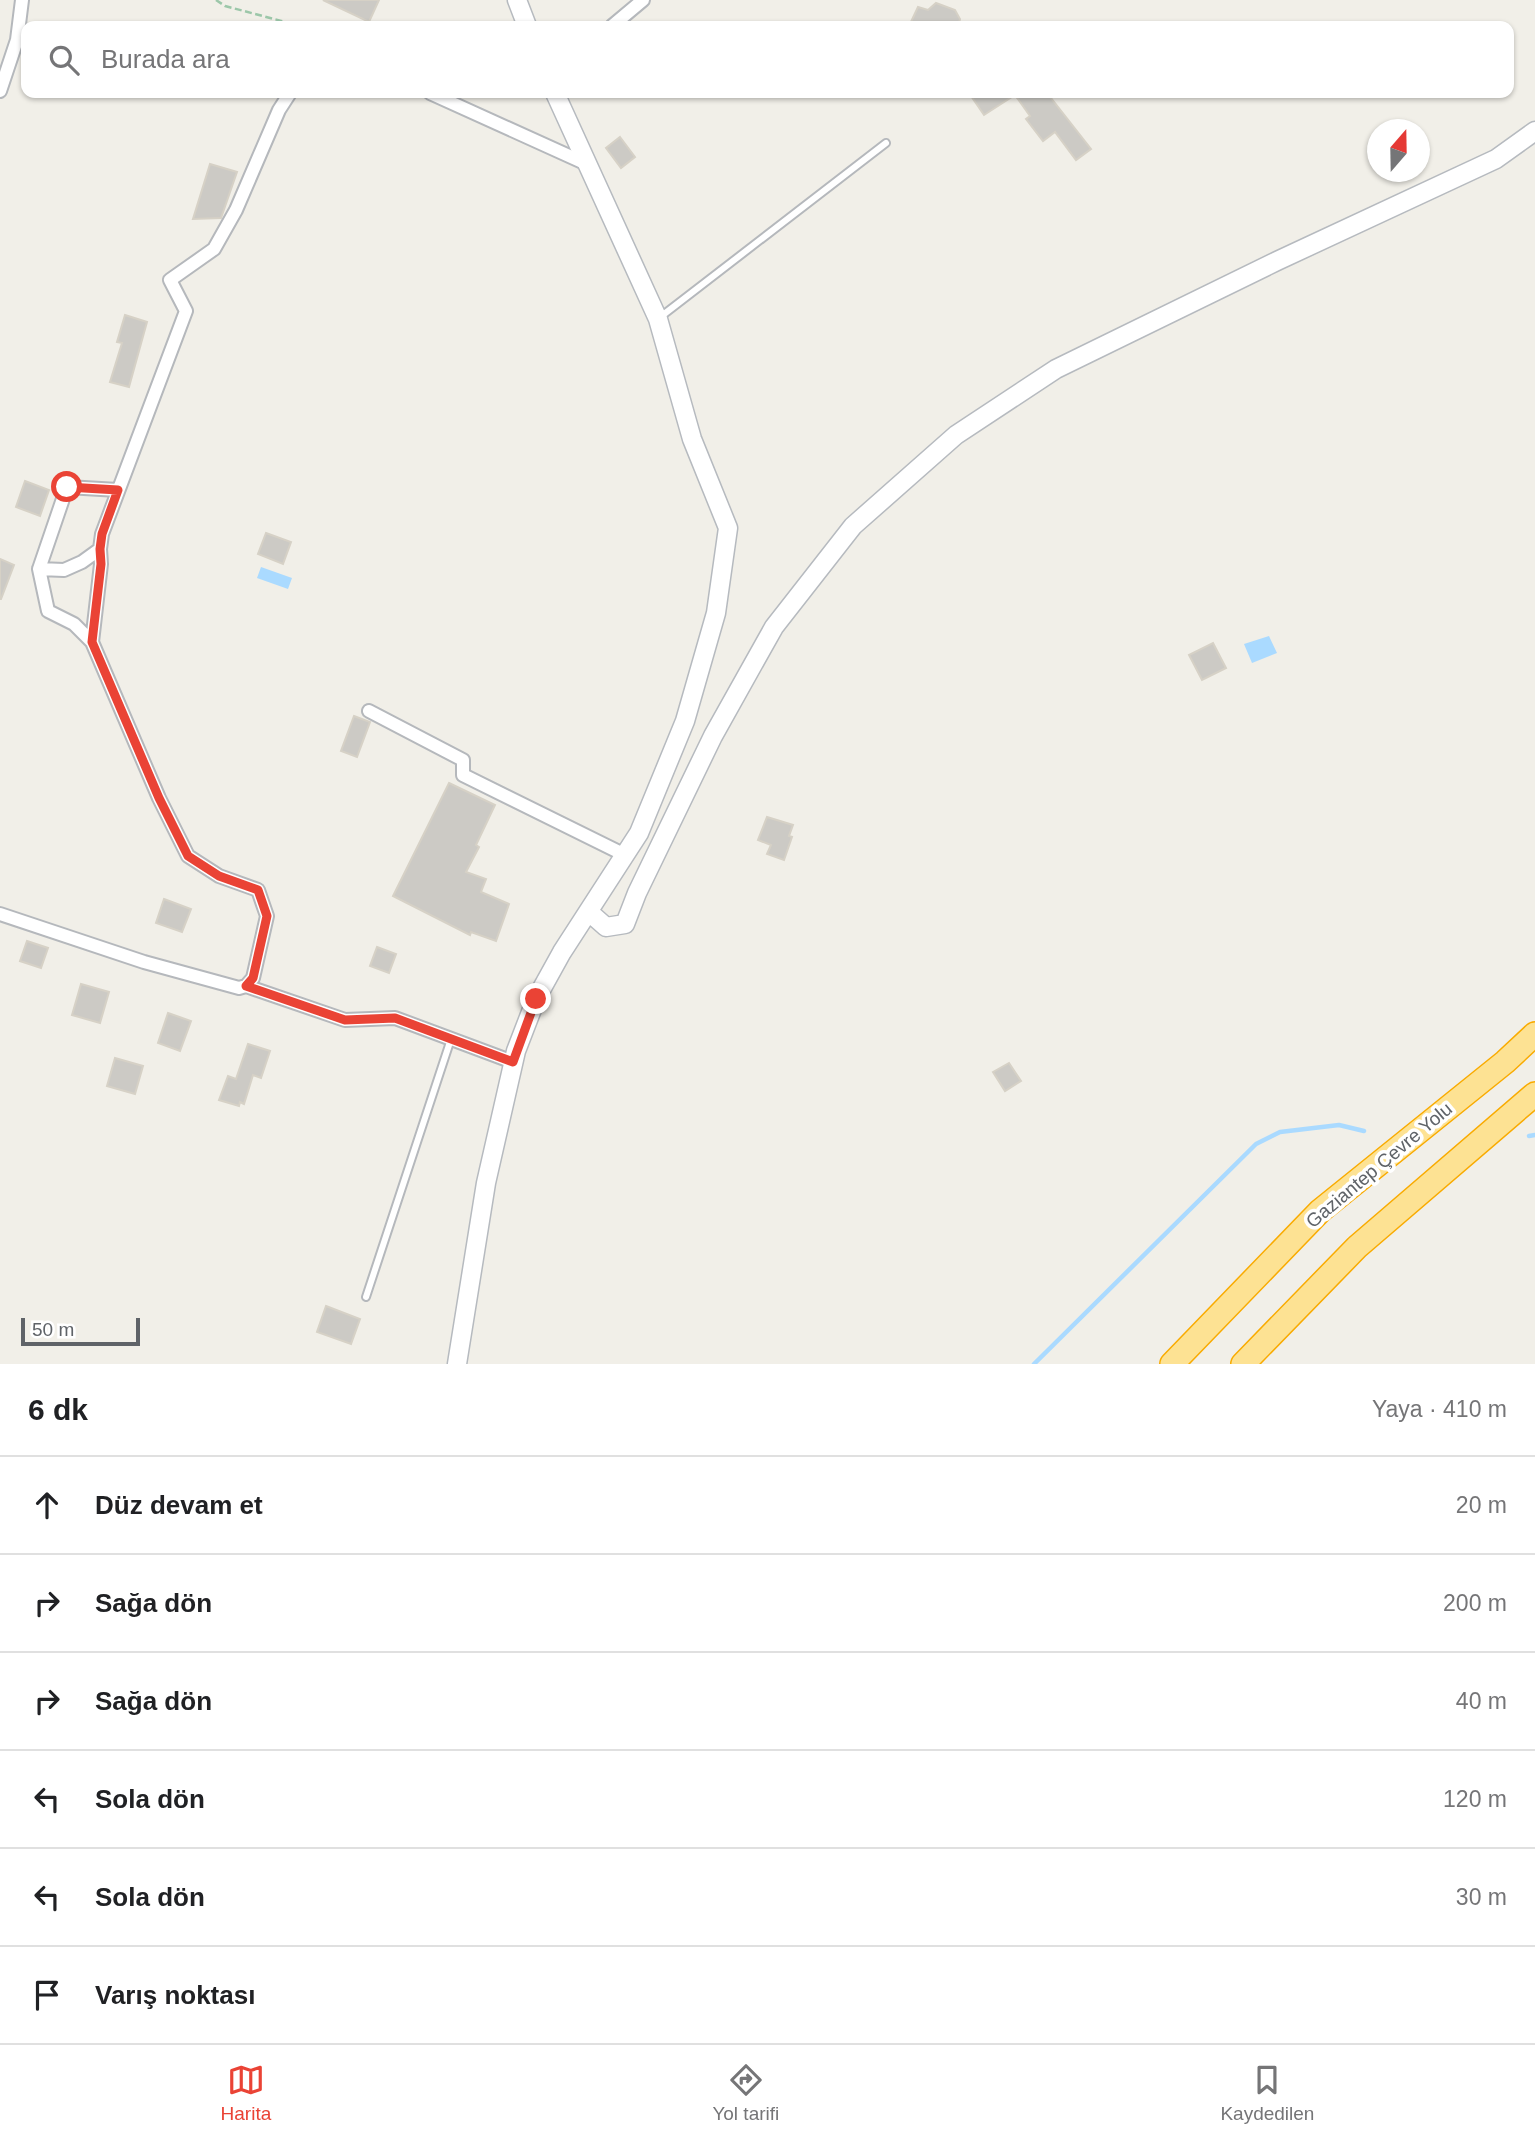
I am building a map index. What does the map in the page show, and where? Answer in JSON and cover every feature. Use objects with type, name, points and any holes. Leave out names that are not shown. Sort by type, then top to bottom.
[{"type":"highway","name":"Gaziantep Çevre Yolu","points":[[1172,1364],[1320,1210],[1505,1062],[1535,1034]]},
{"type":"highway","points":[[1243,1364],[1357,1247],[1535,1094]]},
{"type":"street","points":[[0,91],[17,40],[22,0]]},
{"type":"street","points":[[517,0],[525,21]]},
{"type":"street","points":[[618,21],[643,0]]},
{"type":"street","points":[[92,642],[102,534],[186,311],[170,280],[214,249],[236,210],[279,110],[287,98]]},
{"type":"street","points":[[441,98],[589,165]]},
{"type":"street","points":[[457,1364],[486,1183],[513,1062],[536,999],[562,952],[639,833],[685,721],[716,613],[728,527],[692,439],[658,319],[557,98]]},
{"type":"street","points":[[589,912],[606,926],[625,924],[637,893],[713,737],[774,627],[853,526],[956,435],[1056,369],[1277,261],[1496,159],[1535,131]]},
{"type":"street","points":[[0,914],[144,962],[239,988],[246,986],[253,978],[267,916],[258,890],[219,876],[188,856],[159,798],[92,642],[74,624],[48,611],[39,569],[67,487],[118,490]]},
{"type":"street","points":[[39,569],[64,570],[82,562],[100,549]]},
{"type":"street","points":[[369,711],[463,760],[463,775],[625,855]]},
{"type":"street","points":[[246,986],[345,1020],[395,1018],[513,1062]]},
{"type":"lane","points":[[658,319],[886,143]]},
{"type":"lane","points":[[366,1297],[451,1039]]},
{"type":"path","points":[[216,0],[225,6],[281,21]]},
{"type":"water","points":[[261,567],[292,578],[288,589],[257,578]]},
{"type":"water","points":[[1269,636],[1277,653],[1252,663],[1244,644]]},
{"type":"building","points":[[323,0],[379,0],[369,21]]},
{"type":"building","points":[[936,3],[955,10],[959,21],[911,21],[918,7],[928,10]]},
{"type":"building","points":[[972,98],[1010,98],[984,115]]},
{"type":"building","points":[[1017,98],[1051,98],[1091,149],[1076,160],[1055,132],[1043,141],[1026,119],[1030,116]]},
{"type":"building","points":[[620,137],[635,157],[621,168],[606,148]]},
{"type":"building","points":[[210,164],[237,172],[221,218],[193,219]]},
{"type":"building","points":[[125,315],[147,322],[129,387],[110,382],[122,343],[117,342]]},
{"type":"building","points":[[25,481],[49,490],[40,516],[16,507]]},
{"type":"building","points":[[266,533],[291,542],[283,564],[258,554]]},
{"type":"building","points":[[0,559],[14,565],[1,599],[0,599]]},
{"type":"building","points":[[1213,643],[1226,668],[1202,680],[1189,655]]},
{"type":"building","points":[[354,716],[370,722],[357,757],[341,751]]},
{"type":"building","points":[[449,783],[495,805],[466,872],[486,879],[481,892],[509,904],[496,941],[471,932],[470,935],[393,896]]},
{"type":"building","points":[[767,817],[793,825],[784,860],[767,854],[771,845],[758,840]]},
{"type":"building","points":[[164,899],[191,909],[182,932],[156,923]]},
{"type":"building","points":[[27,941],[48,948],[41,968],[20,961]]},
{"type":"building","points":[[377,947],[396,954],[389,973],[370,966]]},
{"type":"building","points":[[81,984],[109,992],[100,1023],[72,1015]]},
{"type":"building","points":[[168,1013],[191,1021],[180,1051],[158,1043]]},
{"type":"building","points":[[248,1044],[270,1051],[261,1078],[253,1075],[244,1104],[240,1102],[239,1106],[219,1100],[228,1076],[236,1079]]},
{"type":"building","points":[[115,1058],[143,1066],[135,1094],[107,1086]]},
{"type":"building","points":[[1009,1063],[1021,1081],[1005,1091],[993,1072]]},
{"type":"building","points":[[326,1306],[360,1319],[351,1344],[317,1332]]},
{"type":"waterway","points":[[1034,1364],[1256,1144],[1280,1132],[1339,1125],[1364,1131]]},
{"type":"waterway","points":[[1529,1136],[1535,1135]]},
{"type":"route","points":[[67,487],[118,490],[102,534],[92,642],[159,798],[188,856],[219,876],[258,890],[267,916],[253,978],[246,986],[345,1020],[395,1018],[513,1062],[536,999]]}]
